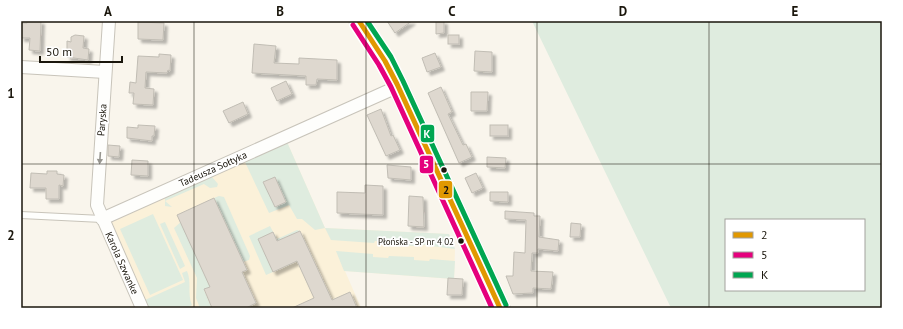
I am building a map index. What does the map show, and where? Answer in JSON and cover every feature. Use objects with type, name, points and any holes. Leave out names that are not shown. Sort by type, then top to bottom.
[{"type":"main road","points":[[359,21],[385,61],[397,84],[500,308]]},
{"type":"street","name":"Paryska","points":[[102,218],[97,205],[109,21]]},
{"type":"street","points":[[21,67],[106,72]]},
{"type":"street","name":"Tadeusza Sołtyka","points":[[102,218],[388,90],[397,84]]},
{"type":"street","name":"Karola Szwanke","points":[[102,218],[142,308]]},
{"type":"lane","name":"Tadeusza Sołtyka","points":[[21,215],[102,218]]},
{"type":"shaded area","points":[[287,142],[325,228],[449,234],[455,250],[454,279],[345,271],[361,308],[149,308],[110,223]]},
{"type":"green space","points":[[532,21],[882,21],[882,308],[671,308]]},
{"type":"green space","points":[[287,142],[325,228],[315,230],[302,219],[297,219],[289,205],[269,213],[245,162]]},
{"type":"green space","points":[[212,177],[218,184],[217,187],[210,188],[204,184],[165,201],[165,198]]},
{"type":"green space","points":[[219,196],[224,197],[250,256],[249,260],[243,262],[214,198]]},
{"type":"green space","points":[[165,201],[172,207],[165,206]]},
{"type":"green space","points":[[153,214],[183,280],[150,295],[120,229]]},
{"type":"green space","points":[[165,222],[185,266],[180,269],[160,224]]},
{"type":"green space","points":[[181,222],[210,287],[204,290],[211,307],[200,308],[196,298],[197,278],[174,228]]},
{"type":"green space","points":[[270,226],[277,239],[297,230],[300,231],[287,237],[291,248],[282,253],[273,232],[258,239],[273,272],[266,275],[249,236]]},
{"type":"green space","points":[[325,228],[449,234],[455,249],[416,244],[415,246],[390,245],[390,242],[375,241],[374,243],[331,240]]},
{"type":"green space","points":[[336,251],[373,254],[373,257],[414,257],[414,260],[429,261],[430,259],[455,261],[454,279],[344,271]]},
{"type":"green space","points":[[187,271],[192,305],[187,308],[149,308],[145,300],[185,282],[182,273]]},
{"type":"building","points":[[27,21],[41,21],[40,51],[29,50],[30,38],[21,38],[21,23],[27,23]]},
{"type":"building","points":[[387,21],[412,21],[395,33]]},
{"type":"building","points":[[436,21],[444,21],[444,33],[436,34]]},
{"type":"building","points":[[138,22],[164,23],[163,40],[138,39]]},
{"type":"building","points":[[75,35],[84,36],[83,48],[89,49],[88,60],[67,57],[67,41],[71,42],[71,37]]},
{"type":"building","points":[[448,35],[459,35],[459,44],[448,44]]},
{"type":"building","points":[[254,44],[276,46],[274,63],[299,64],[299,58],[337,60],[337,80],[317,79],[316,85],[306,85],[306,76],[252,73]]},
{"type":"building","points":[[475,51],[492,52],[492,72],[474,71]]},
{"type":"building","points":[[435,53],[441,67],[427,72],[422,58]]},
{"type":"building","points":[[159,54],[171,55],[170,71],[168,70],[167,73],[146,72],[145,88],[154,89],[153,105],[133,104],[134,93],[129,93],[130,82],[136,83],[138,56],[159,57]]},
{"type":"building","points":[[286,81],[292,94],[277,101],[271,88]]},
{"type":"building","points":[[441,87],[452,112],[448,114],[463,145],[466,144],[472,157],[459,163],[428,93]]},
{"type":"building","points":[[471,92],[488,92],[487,111],[471,111]]},
{"type":"building","points":[[243,102],[248,114],[229,123],[223,111]]},
{"type":"building","points":[[381,109],[391,136],[393,135],[400,150],[386,156],[367,115]]},
{"type":"building","points":[[138,125],[155,126],[152,141],[127,138],[127,127],[138,128]]},
{"type":"building","points":[[490,125],[508,125],[508,136],[490,136]]},
{"type":"building","points":[[108,145],[120,146],[119,157],[108,156]]},
{"type":"building","points":[[487,157],[506,158],[505,168],[487,167]]},
{"type":"building","points":[[132,160],[148,161],[148,176],[131,175]]},
{"type":"building","points":[[387,165],[411,167],[411,180],[388,178]]},
{"type":"building","points":[[47,171],[57,171],[57,174],[64,175],[63,186],[59,185],[59,199],[46,199],[46,188],[30,188],[31,173],[47,174]]},
{"type":"building","points":[[476,173],[483,188],[472,193],[465,178]]},
{"type":"building","points":[[275,177],[286,202],[275,207],[263,182]]},
{"type":"building","points":[[365,185],[383,186],[383,215],[337,213],[337,192],[365,193]]},
{"type":"building","points":[[490,192],[508,192],[508,202],[490,201]]},
{"type":"building","points":[[409,196],[423,197],[424,227],[408,226]]},
{"type":"building","points":[[214,198],[247,270],[242,272],[256,303],[246,308],[212,308],[204,289],[210,287],[177,215]]},
{"type":"building","points":[[505,211],[534,213],[534,216],[540,216],[539,237],[559,240],[558,251],[538,249],[538,253],[532,253],[531,271],[553,272],[551,289],[533,288],[533,293],[513,294],[506,276],[513,276],[514,252],[525,253],[526,220],[505,219]]},
{"type":"building","points":[[571,223],[581,224],[580,237],[570,237]]},
{"type":"building","points":[[300,231],[332,300],[350,292],[357,308],[292,308],[314,298],[297,261],[273,272],[258,239],[273,232],[277,241]]},
{"type":"building","points":[[448,278],[463,279],[462,295],[447,295]]},
{"type":"transit line","name":"2","points":[[359,21],[385,61],[397,84],[500,308]]},
{"type":"transit line","name":"K","points":[[367,21],[391,57],[403,81],[506,305]]},
{"type":"transit line","name":"5","points":[[353,25],[379,65],[391,87],[492,308]]},
{"type":"place","name":"Płońska - SP nr 4 02","points":[[461,241]]}]
